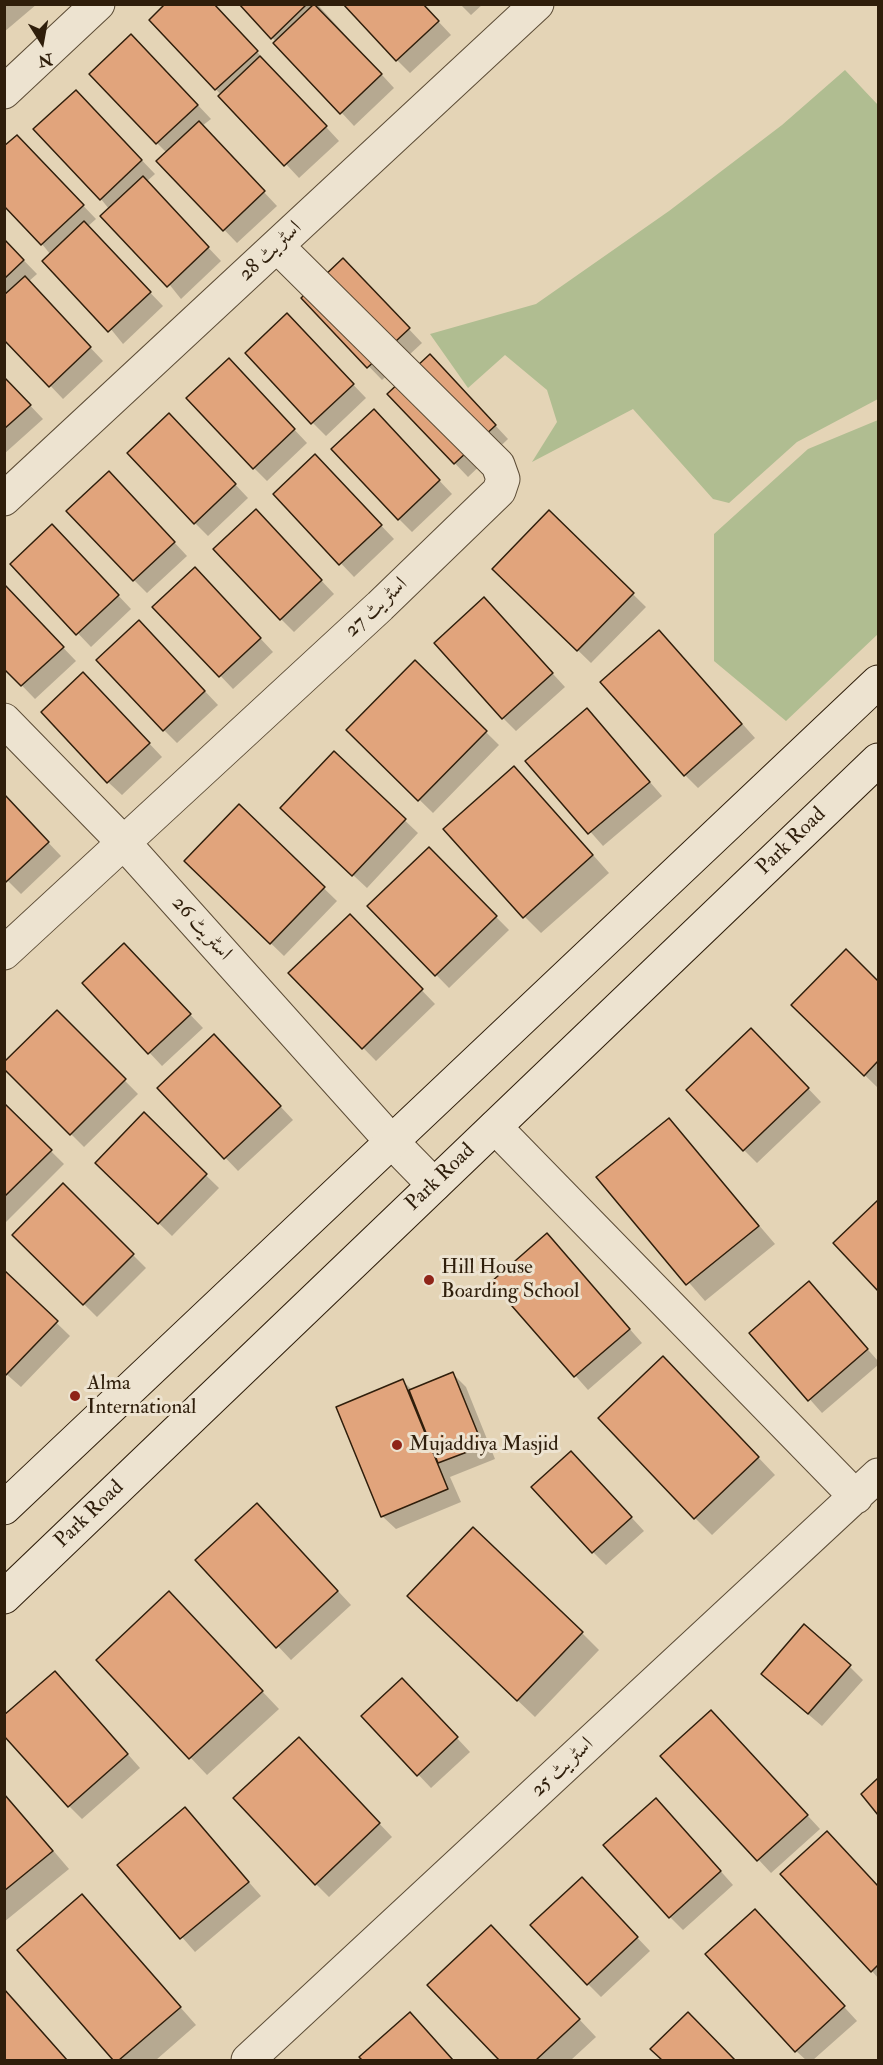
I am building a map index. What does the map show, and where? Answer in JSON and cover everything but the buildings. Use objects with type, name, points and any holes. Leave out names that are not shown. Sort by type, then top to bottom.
[{"type":"street","points":[[4,92],[98,4]]},
{"type":"street","name":"اسٹریٹ 28","points":[[4,499],[537,4]]},
{"type":"street","name":"اسٹریٹ 27","points":[[4,953],[500,491],[503,479],[498,465],[277,246]]},
{"type":"street","points":[[4,1508],[879,682]]},
{"type":"street","name":"اسٹریٹ 26","points":[[4,720],[124,843],[393,1143],[434,1185]]},
{"type":"street","name":"Park Road","points":[[4,1597],[879,760]]},
{"type":"street","points":[[495,1127],[867,1486]]},
{"type":"street","name":"اسٹریٹ 25","points":[[248,2061],[867,1486]]},
{"type":"green space","points":[[845,70],[878,105],[878,399],[797,442],[729,503],[713,499],[633,409],[532,462],[557,422],[547,390],[505,355],[468,388],[430,334],[536,304],[669,211],[782,125]]},
{"type":"green space","points":[[878,420],[878,634],[786,721],[714,661],[714,534],[808,449]]},
{"type":"place","name":"Hill House Boarding School","points":[[429,1280]]},
{"type":"place","name":"Alma International","points":[[75,1396]]},
{"type":"place","name":"Mujaddiya Masjid","points":[[397,1445]]}]
